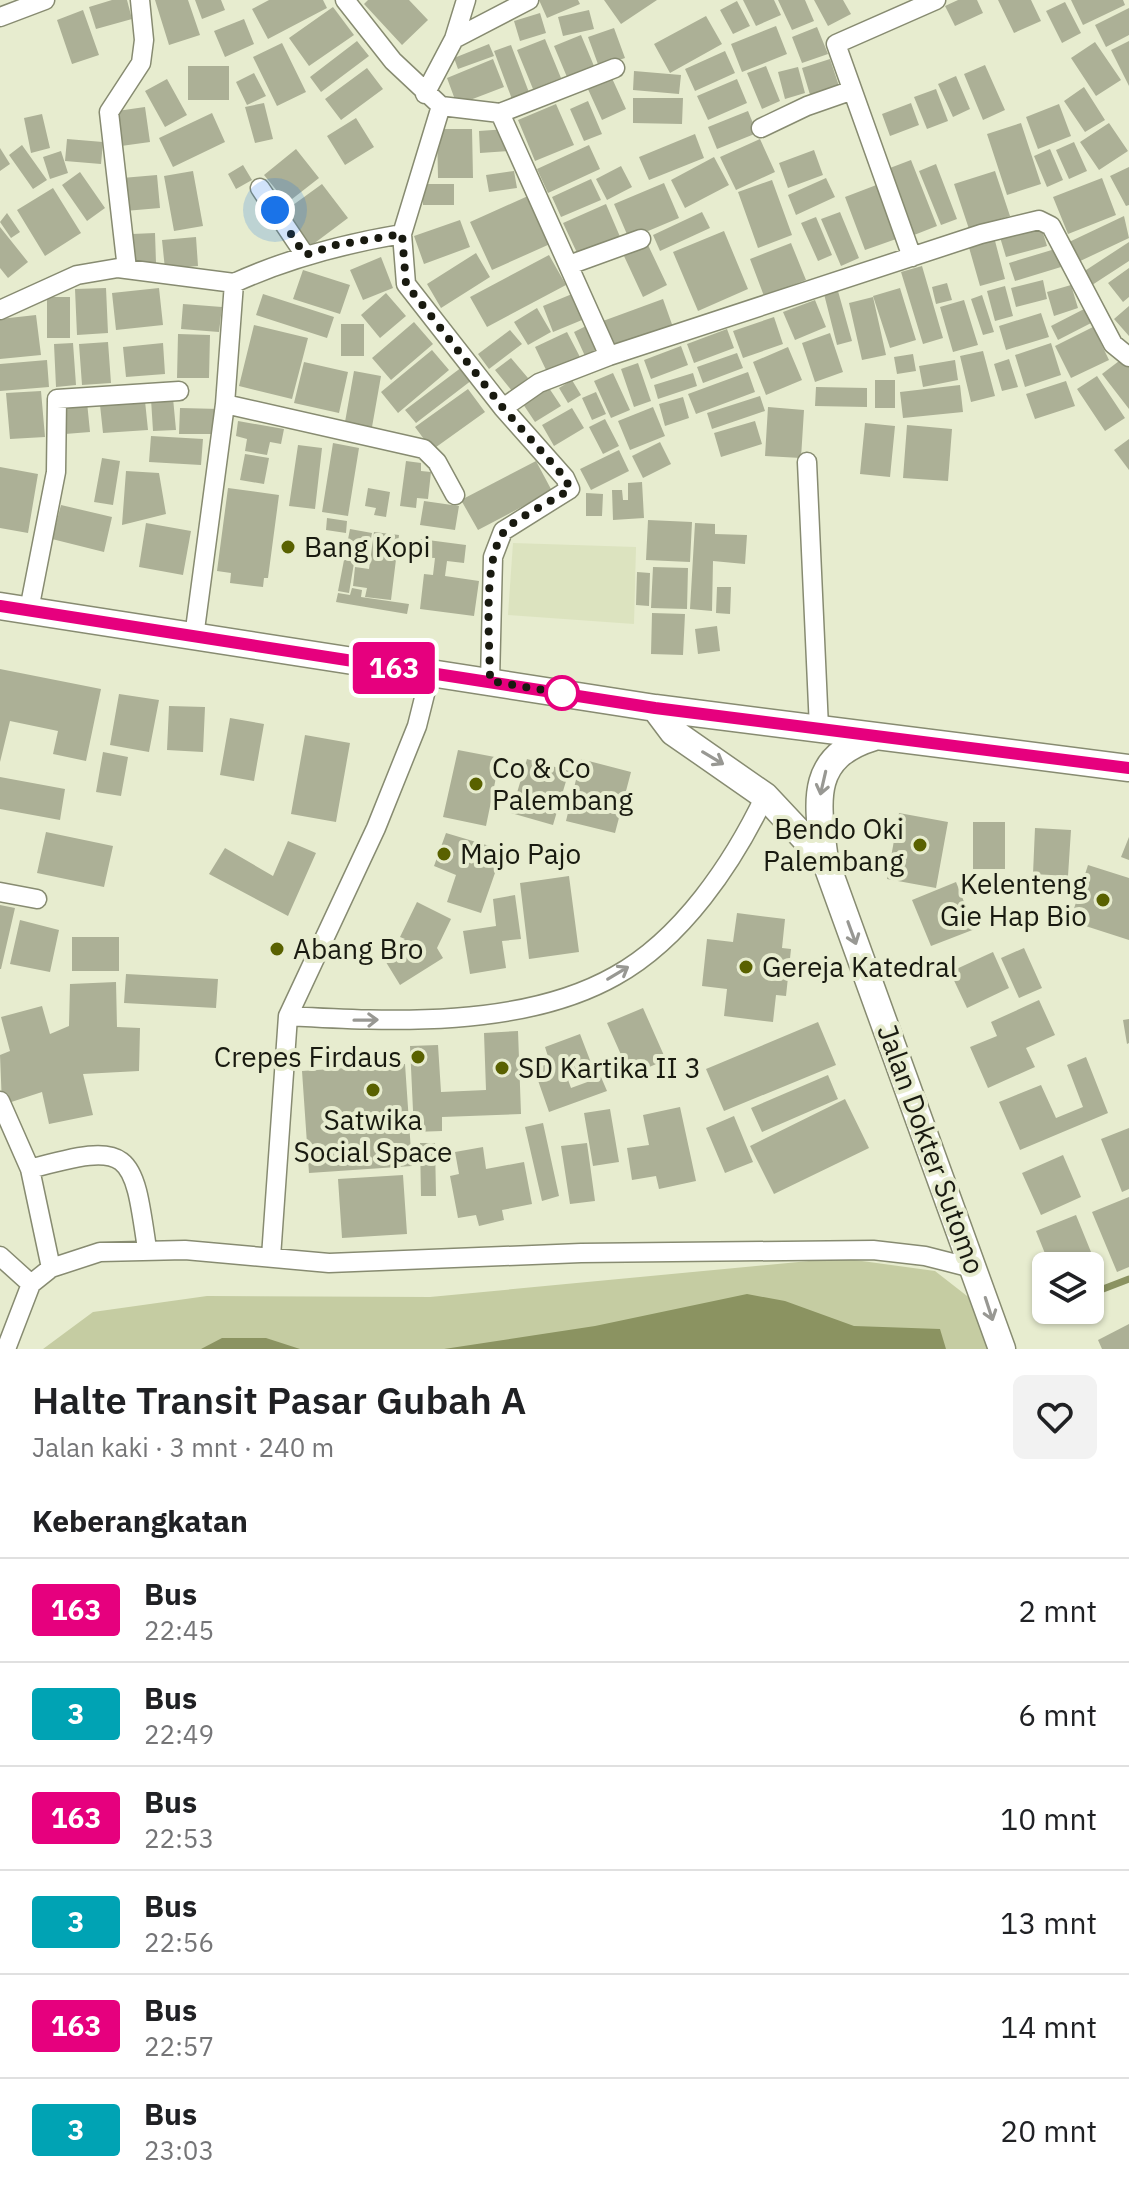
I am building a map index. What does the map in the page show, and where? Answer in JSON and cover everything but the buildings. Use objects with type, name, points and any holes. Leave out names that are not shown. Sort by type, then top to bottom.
[{"type":"main road","points":[[0,606],[655,708],[1129,768]]},
{"type":"main road","points":[[655,708],[673,732],[765,796],[825,860]]},
{"type":"main road","points":[[825,860],[819,811],[827,768],[850,745],[878,736]]},
{"type":"main road","name":"Jalan Dokter Sutomo","points":[[825,860],[976,1269],[1002,1349]]},
{"type":"street","points":[[0,17],[45,0]]},
{"type":"street","points":[[127,269],[109,112],[141,63],[144,40],[140,0]]},
{"type":"street","points":[[345,0],[425,94],[441,106],[500,113],[615,68]]},
{"type":"street","points":[[425,94],[454,39],[466,0]]},
{"type":"street","points":[[454,39],[529,0]]},
{"type":"street","points":[[912,257],[835,51],[838,41],[936,0]]},
{"type":"street","points":[[761,128],[807,106],[850,91]]},
{"type":"street","points":[[441,106],[402,234],[406,284],[503,408],[565,478],[570,489],[503,531],[493,557],[490,681]]},
{"type":"street","points":[[500,113],[609,356]]},
{"type":"street","points":[[260,188],[305,255]]},
{"type":"street","points":[[503,408],[539,383],[609,356],[981,234],[1039,220],[1047,223],[1113,344],[1129,357]]},
{"type":"street","points":[[0,310],[77,275],[127,269],[234,283],[336,245],[402,234]]},
{"type":"street","points":[[569,265],[641,239]]},
{"type":"street","points":[[194,637],[225,404],[234,283]]},
{"type":"street","points":[[29,610],[56,472],[57,399],[179,391]]},
{"type":"street","points":[[225,404],[424,449],[437,462],[455,495]]},
{"type":"street","points":[[807,462],[819,728]]},
{"type":"street","points":[[271,1257],[288,1016],[376,828],[417,726],[430,674]]},
{"type":"street","points":[[288,1016],[351,1020],[458,1016],[536,1004],[590,988],[639,960],[675,926],[737,849],[765,796]]},
{"type":"street","points":[[0,892],[37,899]]},
{"type":"street","points":[[0,1101],[30,1169],[51,1268]]},
{"type":"street","points":[[30,1169],[66,1159],[108,1155],[127,1163],[135,1178],[147,1249]]},
{"type":"street","points":[[6,1349],[31,1284],[51,1268],[100,1252],[147,1249],[329,1263],[581,1253],[873,1250],[925,1256],[976,1269]]},
{"type":"street","points":[[0,1256],[31,1284]]},
{"type":"shaded area","points":[[513,543],[636,547],[634,624],[508,615]]},
{"type":"shaded area","points":[[840,1258],[935,1271],[976,1303],[991,1349],[43,1349],[93,1312],[207,1296],[430,1297]]},
{"type":"shaded area","points":[[747,1294],[785,1301],[854,1326],[940,1329],[946,1349],[444,1349],[595,1326]]},
{"type":"shaded area","points":[[222,1338],[266,1338],[300,1349],[201,1349]]},
{"type":"waterway","points":[[1104,1289],[1129,1279]]},
{"type":"bus line","name":"163","points":[[0,606],[655,708],[1129,768]]},
{"type":"place","name":"Bang Kopi","points":[[288,547]]},
{"type":"place","name":"Co & Co Palembang","points":[[476,784]]},
{"type":"place","name":"Bendo Oki Palembang","points":[[920,845]]},
{"type":"place","name":"Majo Pajo","points":[[444,854]]},
{"type":"place","name":"Kelenteng Gie Hap Bio","points":[[1103,900]]},
{"type":"place","name":"Abang Bro","points":[[277,949]]},
{"type":"place","name":"Gereja Katedral","points":[[746,967]]},
{"type":"place","name":"Crepes Firdaus","points":[[418,1057]]},
{"type":"place","name":"SD Kartika II 3","points":[[502,1068]]},
{"type":"place","name":"Satwika Social Space","points":[[373,1090]]},
{"type":"route","points":[[275,210],[305,255],[336,245],[402,234],[406,284],[503,408],[565,478],[570,489],[503,531],[493,557],[490,618],[490,681],[572,695],[562,693]]}]
